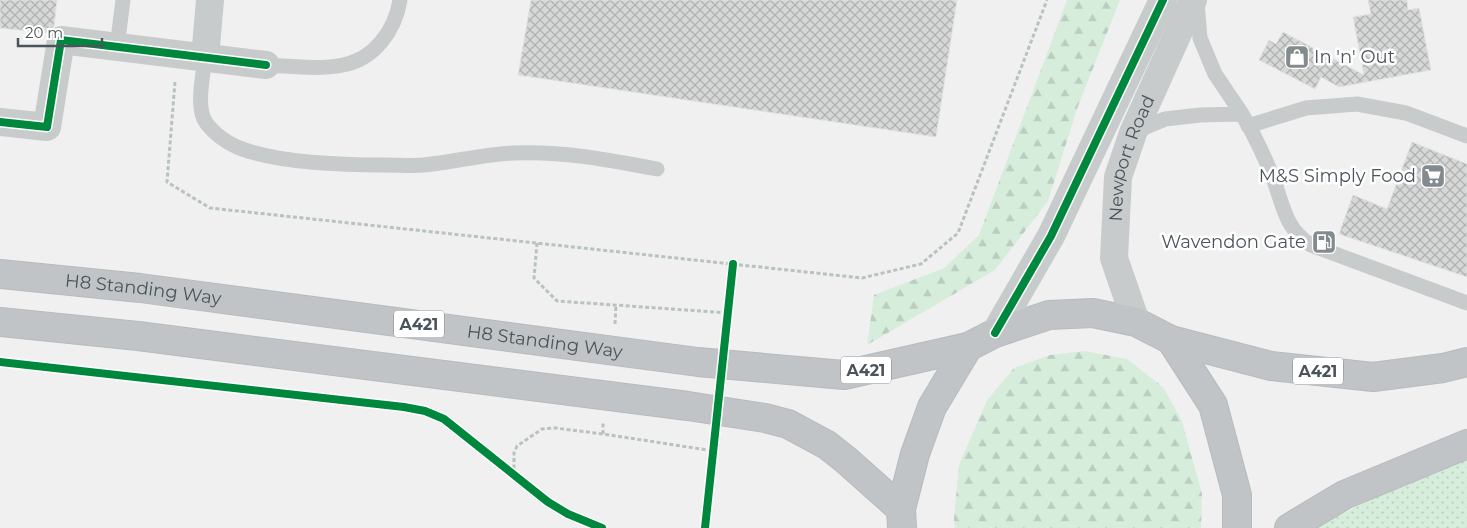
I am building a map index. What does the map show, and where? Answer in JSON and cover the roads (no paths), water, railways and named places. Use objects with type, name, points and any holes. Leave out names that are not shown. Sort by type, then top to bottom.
[{"type":"highway","name":"H8 Standing Way","points":[[0,274],[140,288],[698,362],[844,375],[968,347],[995,333],[1049,315],[1093,314],[1136,322],[1171,340]]},
{"type":"highway","points":[[0,322],[138,336],[688,406],[766,418],[788,424],[827,445],[846,460],[902,518]]},
{"type":"highway","points":[[1171,340],[1213,405],[1237,495],[1237,528]]},
{"type":"highway","name":"A421","points":[[1171,340],[1271,366],[1373,376],[1443,368],[1467,362]]},
{"type":"highway","points":[[902,518],[915,454],[932,407],[968,347]]},
{"type":"highway","points":[[1288,528],[1344,495],[1467,444]]},
{"type":"street","points":[[205,58],[210,0]]},
{"type":"street","points":[[995,333],[1051,236],[1163,0]]},
{"type":"street","name":"Newport Road","points":[[1136,322],[1114,258],[1118,177],[1133,133],[1195,0]]},
{"type":"street","points":[[0,122],[47,127],[61,40],[266,65]]},
{"type":"lane","points":[[117,47],[123,0]]},
{"type":"lane","points":[[266,65],[317,68],[343,65],[366,56],[382,42],[392,26],[400,0]]},
{"type":"lane","points":[[1195,0],[1200,38],[1215,74],[1245,120],[1271,174],[1287,220],[1300,238],[1311,245],[1467,304]]},
{"type":"lane","points":[[205,58],[200,110],[205,123],[218,136],[235,146],[259,154],[311,162],[366,165],[423,165],[513,153],[554,153],[600,158],[657,169]]},
{"type":"lane","points":[[1133,133],[1165,120],[1200,115],[1245,120],[1306,108],[1357,104],[1406,112],[1467,136]]},
{"type":"place","name":"In 'n' Out","points":[[1297,57]]},
{"type":"place","name":"M&S Simply Food","points":[[1433,176]]},
{"type":"place","name":"Wavendon Gate","points":[[1324,242]]}]
